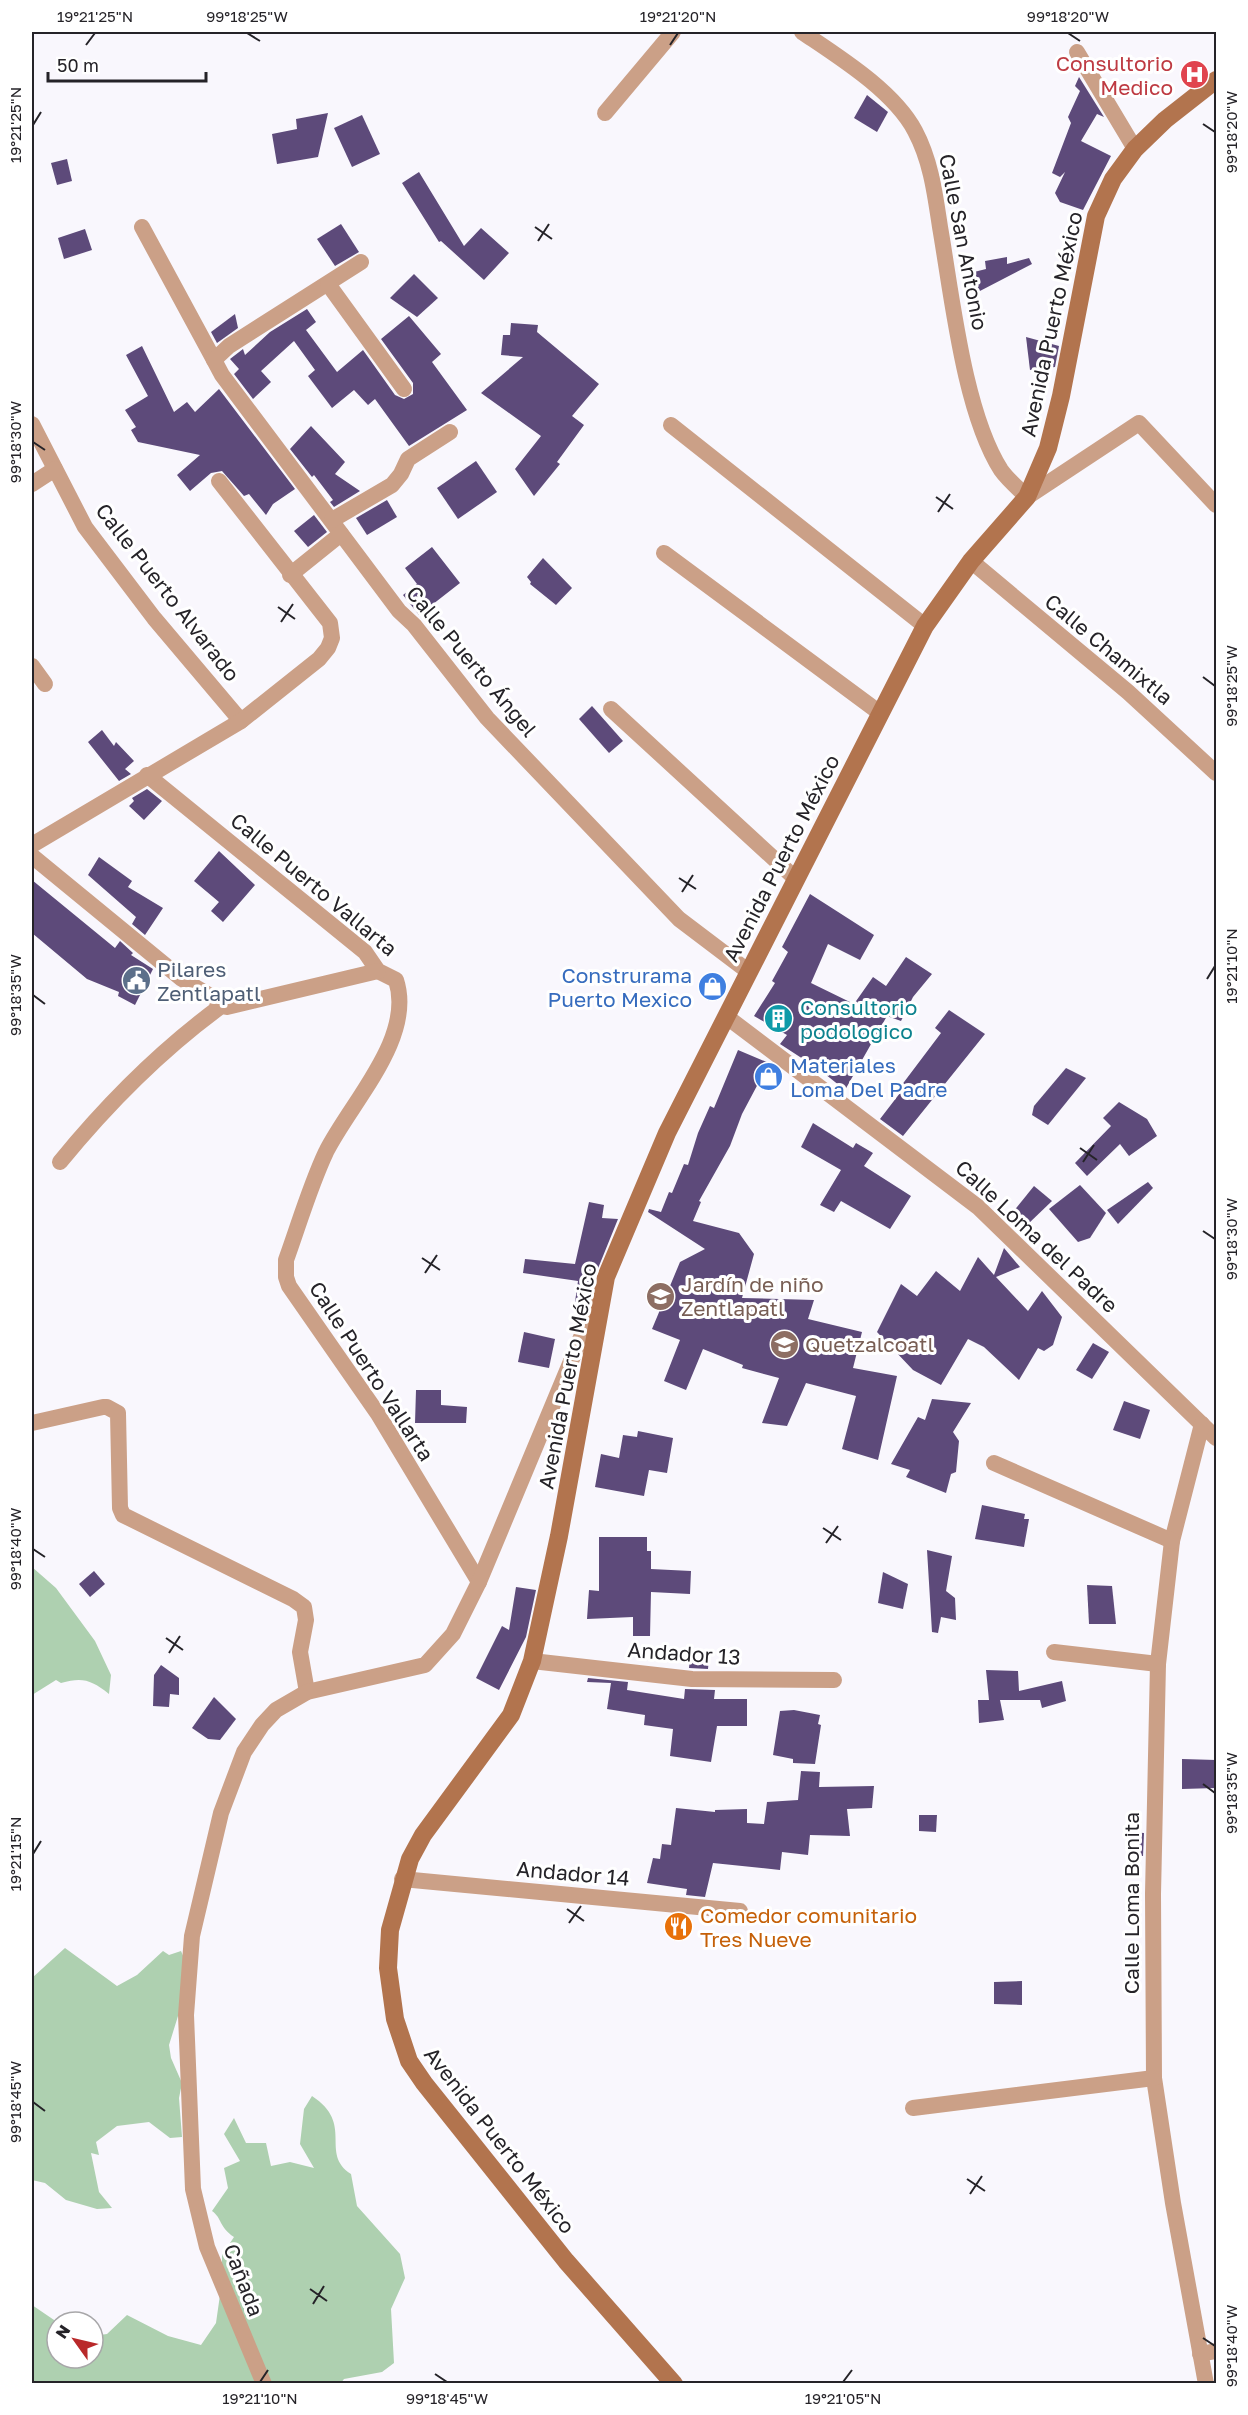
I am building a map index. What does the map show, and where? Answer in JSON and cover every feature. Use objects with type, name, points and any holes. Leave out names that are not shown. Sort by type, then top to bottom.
[{"type":"main road","name":"Avenida Puerto México","points":[[674,2384],[566,2261],[409,2061],[394,2019],[388,1968],[390,1930],[402,1879],[423,1835],[511,1715],[532,1661],[559,1536],[606,1277],[667,1133],[925,626],[971,561],[1027,497],[1048,448],[1061,396],[1096,216],[1113,179],[1135,149],[1165,120],[1216,80]]},
{"type":"street","points":[[604,113],[673,32]]},
{"type":"street","name":"Calle San Antonio","points":[[802,32],[846,62],[894,103],[915,130],[931,170],[957,322],[975,408],[1002,471],[1027,497]]},
{"type":"street","points":[[1077,52],[1135,149]]},
{"type":"street","name":"Calle Puerto Ángel","points":[[141,227],[222,375],[337,527],[487,718],[679,919],[748,972]]},
{"type":"street","points":[[214,360],[229,346],[361,262]]},
{"type":"street","points":[[328,284],[404,389]]},
{"type":"street","points":[[1027,497],[1139,423],[1216,505]]},
{"type":"street","name":"Calle Puerto Alvarado","points":[[32,424],[85,527],[154,618],[241,721]]},
{"type":"street","points":[[671,425],[925,626]]},
{"type":"street","points":[[290,575],[337,527],[392,485],[401,474],[408,459],[450,432]]},
{"type":"street","points":[[32,484],[55,470]]},
{"type":"street","points":[[32,845],[241,721],[319,659],[332,638],[333,631],[330,623],[290,575],[219,481]]},
{"type":"street","points":[[664,554],[880,713]]},
{"type":"street","name":"Calle Chamixtla","points":[[971,561],[1128,692],[1216,773]]},
{"type":"street","points":[[32,666],[45,684]]},
{"type":"street","points":[[611,709],[796,879]]},
{"type":"street","name":"Calle Puerto Vallarta","points":[[147,775],[365,952],[378,971],[396,980],[400,993],[398,1022],[381,1059],[327,1152],[286,1260],[286,1277],[298,1300],[378,1414],[479,1582]]},
{"type":"street","points":[[32,856],[182,979],[226,1007],[378,971]]},
{"type":"street","points":[[60,1162],[94,1120],[152,1063],[185,1032],[224,1004]]},
{"type":"street","name":"Calle Loma del Padre","points":[[727,1017],[978,1207],[1216,1438]]},
{"type":"street","name":"Cañada","points":[[264,2384],[201,2232],[194,2189],[186,2015],[192,1935],[221,1813],[244,1752],[262,1725],[276,1710],[307,1692],[425,1665],[453,1634],[479,1582],[606,1277]]},
{"type":"street","points":[[32,1423],[103,1407],[117,1413],[120,1508],[123,1515],[293,1599],[304,1607],[306,1620],[300,1652],[307,1692]]},
{"type":"street","name":"Calle Loma Bonita","points":[[1202,1424],[1173,1541],[1158,1664],[1153,1894],[1154,2078],[1208,2352],[1206,2384]]},
{"type":"street","points":[[994,1463],[1173,1541]]},
{"type":"street","points":[[1054,1652],[1158,1664]]},
{"type":"street","name":"Andador 13","points":[[532,1661],[692,1679],[834,1680]]},
{"type":"street","name":"Andador 14","points":[[402,1879],[740,1911]]},
{"type":"street","points":[[913,2108],[1154,2078]]},
{"type":"green space","points":[[32,1567],[56,1588],[95,1641],[111,1675],[109,1694],[86,1681],[75,1680],[61,1683],[56,1680],[32,1695]]},
{"type":"green space","points":[[65,1948],[117,1986],[137,1975],[163,1951],[169,1955],[181,1951],[194,1981],[178,2016],[169,2045],[171,2058],[182,2083],[179,2098],[182,2137],[170,2138],[149,2122],[117,2126],[96,2142],[99,2155],[91,2153],[99,2192],[112,2208],[97,2209],[66,2200],[45,2183],[32,2180],[32,1978]]},
{"type":"green space","points":[[312,2096],[325,2107],[332,2117],[337,2157],[342,2166],[351,2174],[357,2206],[400,2254],[405,2278],[391,2309],[394,2363],[382,2372],[344,2379],[341,2383],[32,2383],[32,2305],[45,2314],[45,2370],[105,2370],[105,2334],[127,2315],[168,2336],[201,2345],[216,2323],[222,2281],[222,2255],[234,2237],[212,2211],[228,2188],[224,2168],[240,2161],[224,2134],[234,2118],[246,2143],[266,2143],[271,2166],[290,2162],[314,2168],[300,2144],[304,2109]]},
{"type":"building","points":[[1079,77],[1104,117],[1097,114],[1081,141],[1111,156],[1083,210],[1060,202],[1055,193],[1065,172],[1060,177],[1052,173],[1071,123],[1068,117],[1080,91],[1075,86]]},
{"type":"building","points":[[867,95],[888,112],[877,132],[854,118]]},
{"type":"building","points":[[328,113],[318,157],[277,164],[272,134],[297,129],[296,119]]},
{"type":"building","points":[[362,115],[380,154],[352,167],[334,128]]},
{"type":"building","points":[[67,159],[72,181],[57,185],[51,163]]},
{"type":"building","points":[[419,172],[464,246],[481,228],[509,253],[484,280],[441,241],[439,242],[402,183]]},
{"type":"building","points":[[341,224],[359,252],[335,266],[317,239]]},
{"type":"building","points":[[85,229],[92,250],[64,259],[58,238]]},
{"type":"building","points":[[1007,257],[1007,264],[1029,258],[1032,264],[978,292],[974,272],[986,269],[985,261]]},
{"type":"building","points":[[414,274],[438,298],[417,317],[390,298]]},
{"type":"building","points":[[307,309],[316,322],[306,330],[337,372],[363,350],[395,395],[404,399],[413,394],[413,383],[381,339],[409,316],[441,354],[432,362],[467,410],[409,446],[375,399],[368,405],[354,390],[332,408],[308,376],[315,370],[294,341],[261,371],[271,382],[253,399],[234,374],[239,369],[230,359],[243,349],[245,355],[270,332]]},
{"type":"building","points":[[235,314],[238,328],[217,343],[211,332]]},
{"type":"building","points":[[511,323],[538,325],[537,332],[599,384],[572,416],[584,425],[557,462],[560,464],[534,496],[515,469],[541,436],[481,393],[523,357],[501,355],[503,335],[510,335]]},
{"type":"building","points":[[1026,337],[1059,346],[1055,367],[1030,370]]},
{"type":"building","points":[[142,346],[174,412],[187,402],[195,412],[219,389],[295,489],[273,504],[266,515],[249,494],[244,496],[222,471],[211,473],[190,491],[177,475],[200,455],[138,442],[131,430],[136,427],[125,410],[148,396],[126,355]]},
{"type":"building","points":[[311,426],[345,462],[335,474],[360,491],[334,507],[330,502],[333,500],[290,449]]},
{"type":"building","points":[[476,461],[497,492],[458,519],[437,488]]},
{"type":"building","points":[[387,500],[397,517],[367,535],[356,518]]},
{"type":"building","points":[[314,515],[327,532],[308,547],[294,531]]},
{"type":"building","points":[[432,547],[460,583],[419,615],[403,595],[417,584],[405,568]]},
{"type":"building","points":[[543,558],[572,588],[556,605],[530,584],[527,577]]},
{"type":"building","points":[[592,706],[623,741],[609,753],[579,719]]},
{"type":"building","points":[[102,730],[114,746],[116,742],[134,761],[125,769],[131,774],[119,781],[88,742]]},
{"type":"building","points":[[147,789],[162,801],[144,820],[129,806],[134,801],[132,798]]},
{"type":"building","points":[[219,851],[255,885],[223,922],[211,911],[219,902],[194,881]]},
{"type":"building","points":[[99,857],[132,881],[128,887],[163,908],[145,935],[132,924],[136,917],[88,875]]},
{"type":"building","points":[[32,880],[115,948],[120,941],[133,953],[131,955],[153,969],[135,1005],[118,996],[119,992],[87,979],[32,933]]},
{"type":"building","points":[[810,894],[874,935],[860,960],[828,944],[811,983],[854,1004],[873,977],[886,986],[906,957],[932,974],[913,997],[901,1021],[887,1016],[845,1090],[820,1070],[780,1044],[787,1035],[754,1016],[775,983],[772,981],[788,952],[782,947]]},
{"type":"building","points":[[949,1010],[985,1034],[903,1136],[880,1119],[900,1093],[898,1090],[941,1033],[935,1028]]},
{"type":"building","points":[[738,1050],[769,1063],[742,1114],[730,1146],[699,1201],[701,1202],[693,1221],[739,1233],[754,1254],[742,1298],[814,1300],[808,1319],[862,1332],[853,1368],[897,1376],[878,1460],[842,1449],[856,1396],[806,1383],[787,1426],[762,1423],[779,1378],[742,1368],[743,1365],[703,1349],[686,1390],[664,1381],[680,1340],[652,1329],[680,1262],[705,1249],[648,1212],[649,1209],[661,1212],[684,1164],[688,1165],[698,1133],[710,1106],[714,1108]]},
{"type":"building","points":[[1066,1068],[1086,1078],[1048,1125],[1032,1115],[1034,1106]]},
{"type":"building","points":[[1119,1102],[1147,1119],[1157,1136],[1129,1156],[1120,1144],[1087,1176],[1075,1163],[1111,1126],[1103,1118]]},
{"type":"building","points":[[813,1123],[853,1148],[856,1143],[873,1153],[864,1166],[911,1196],[890,1229],[841,1201],[834,1212],[820,1205],[841,1170],[801,1147]]},
{"type":"building","points":[[1148,1182],[1153,1188],[1118,1224],[1107,1210]]},
{"type":"building","points":[[1080,1185],[1106,1213],[1090,1238],[1078,1242],[1049,1209]]},
{"type":"building","points":[[1034,1186],[1052,1201],[1027,1225],[1013,1212]]},
{"type":"building","points":[[589,1202],[604,1205],[602,1218],[618,1219],[584,1303],[575,1302],[578,1281],[523,1273],[525,1259],[575,1264]]},
{"type":"building","points":[[1004,1248],[1020,1267],[996,1277],[1028,1311],[1042,1291],[1062,1317],[1053,1345],[1044,1351],[1038,1348],[1019,1380],[984,1347],[968,1339],[941,1385],[913,1370],[877,1332],[901,1284],[917,1296],[936,1271],[960,1291],[978,1257],[994,1275]]},
{"type":"building","points":[[524,1332],[555,1339],[549,1368],[518,1362]]},
{"type":"building","points":[[1093,1343],[1109,1352],[1092,1379],[1076,1370]]},
{"type":"building","points":[[416,1390],[441,1390],[441,1405],[467,1407],[466,1423],[415,1423]]},
{"type":"building","points":[[932,1399],[971,1403],[953,1432],[959,1441],[956,1472],[951,1474],[946,1493],[906,1477],[910,1470],[891,1464],[918,1417],[925,1420]]},
{"type":"building","points":[[1124,1401],[1150,1410],[1140,1439],[1113,1430]]},
{"type":"building","points":[[638,1431],[673,1438],[667,1473],[649,1470],[644,1496],[595,1487],[601,1454],[619,1458],[623,1435],[637,1437]]},
{"type":"building","points":[[982,1505],[1025,1514],[1024,1519],[1029,1519],[1024,1547],[975,1539]]},
{"type":"building","points":[[599,1537],[647,1537],[647,1551],[651,1551],[651,1569],[691,1571],[690,1594],[651,1592],[650,1636],[633,1636],[633,1617],[587,1619],[589,1590],[599,1591]]},
{"type":"building","points":[[927,1550],[952,1556],[946,1591],[955,1598],[956,1620],[941,1617],[938,1633],[932,1632]]},
{"type":"building","points":[[94,1571],[105,1584],[90,1597],[79,1584]]},
{"type":"building","points":[[883,1572],[908,1584],[903,1609],[878,1603]]},
{"type":"building","points":[[1087,1585],[1112,1586],[1116,1624],[1089,1624]]},
{"type":"building","points":[[516,1587],[536,1590],[526,1637],[499,1690],[476,1678],[502,1626],[509,1630]]},
{"type":"building","points":[[690,1658],[709,1658],[708,1669],[689,1668]]},
{"type":"building","points":[[161,1665],[179,1678],[179,1695],[170,1694],[169,1707],[153,1706],[154,1675]]},
{"type":"building","points":[[986,1670],[1018,1671],[1019,1691],[1062,1681],[1066,1701],[1042,1708],[1040,1700],[1000,1700],[1004,1720],[979,1723],[978,1700],[989,1700]]},
{"type":"building","points":[[588,1678],[628,1682],[627,1690],[684,1699],[685,1689],[715,1690],[714,1699],[747,1699],[747,1726],[717,1726],[711,1762],[670,1756],[673,1729],[644,1725],[645,1715],[607,1709],[611,1683],[587,1682]]},
{"type":"building","points":[[214,1697],[236,1719],[220,1740],[208,1739],[192,1728]]},
{"type":"building","points":[[794,1710],[820,1715],[818,1724],[821,1725],[815,1764],[793,1763],[793,1759],[773,1755],[780,1711]]},
{"type":"building","points":[[1182,1759],[1216,1760],[1216,1788],[1182,1789]]},
{"type":"building","points":[[801,1771],[820,1772],[819,1787],[874,1786],[872,1808],[847,1809],[850,1836],[810,1835],[808,1855],[782,1852],[780,1870],[713,1863],[705,1897],[686,1895],[687,1889],[647,1883],[653,1858],[660,1859],[662,1844],[671,1845],[676,1808],[715,1812],[715,1810],[747,1809],[747,1823],[764,1824],[767,1802],[798,1800]]},
{"type":"building","points":[[919,1815],[937,1815],[936,1832],[919,1831]]},
{"type":"building","points":[[1131,1832],[1144,1833],[1143,1856],[1128,1855]]},
{"type":"building","points":[[1022,1981],[1022,2005],[994,2004],[994,1982]]},
{"type":"place","name":"Consultorio Medico","points":[[1194,75]]},
{"type":"place","name":"Pilares Zentlapatl","points":[[136,981]]},
{"type":"place","name":"Construrama Puerto Mexico","points":[[713,987]]},
{"type":"place","name":"Consultorio podologico","points":[[779,1019]]},
{"type":"place","name":"Materiales Loma Del Padre","points":[[769,1077]]},
{"type":"place","name":"Jardín de niño Zentlapatl","points":[[660,1296]]},
{"type":"place","name":"Quetzalcoatl","points":[[784,1344]]},
{"type":"place","name":"Comedor comunitario Tres Nueve","points":[[679,1927]]}]
